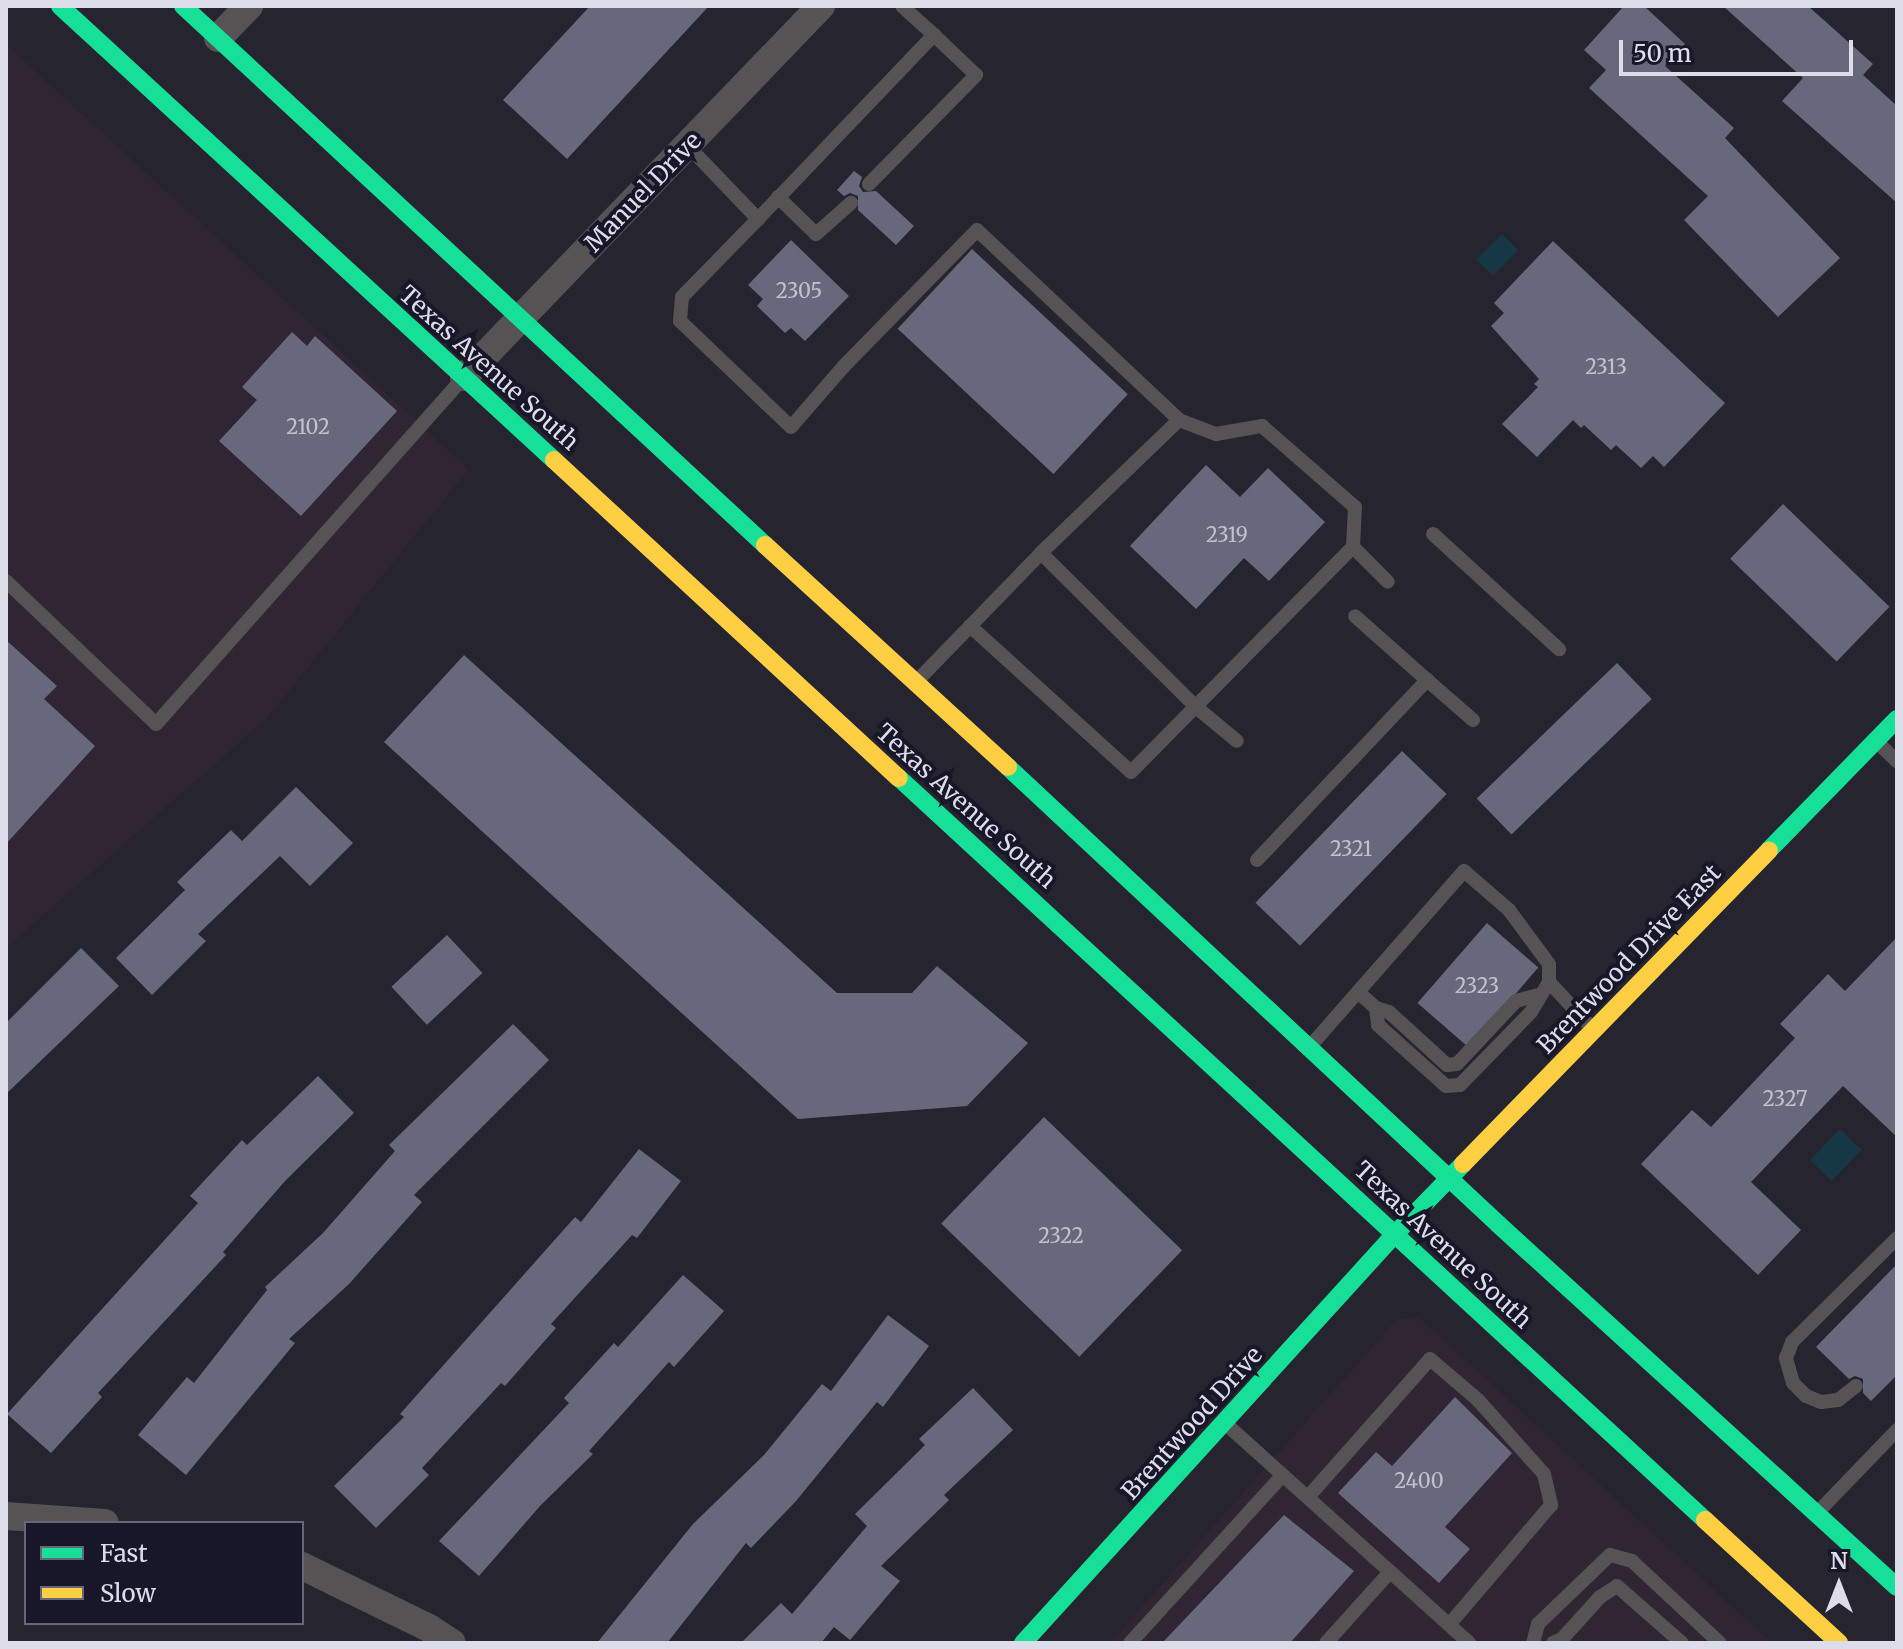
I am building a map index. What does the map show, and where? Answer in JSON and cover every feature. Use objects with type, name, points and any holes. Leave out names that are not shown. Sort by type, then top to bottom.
[{"type":"main road","name":"Texas Avenue South","points":[[60,6],[1839,1643]]},
{"type":"main road","points":[[183,6],[1451,1179],[1897,1587]]},
{"type":"main road","name":"Brentwood Drive East","points":[[1395,1234],[1897,719]]},
{"type":"main road","name":"Brentwood Drive","points":[[1023,1643],[1395,1234]]},
{"type":"street","points":[[218,38],[249,6]]},
{"type":"street","name":"Manuel Drive","points":[[464,377],[821,6]]},
{"type":"street","points":[[6,1516],[77,1521]]},
{"type":"street","points":[[304,1567],[429,1628],[452,1643]]},
{"type":"lane","points":[[869,184],[976,75],[902,6]]},
{"type":"lane","points":[[934,35],[682,297],[680,321],[791,427],[844,366],[977,230],[1179,420],[1216,434],[1262,426],[1355,507],[1353,547],[1131,772],[970,626]]},
{"type":"lane","points":[[687,145],[758,219]]},
{"type":"lane","points":[[778,197],[816,234],[851,203]]},
{"type":"lane","points":[[6,581],[156,724],[464,377]]},
{"type":"lane","points":[[915,683],[1041,553],[1179,420]]},
{"type":"lane","points":[[1433,534],[1559,649]]},
{"type":"lane","points":[[1353,547],[1388,582]]},
{"type":"lane","points":[[1041,553],[1196,707],[1237,741]]},
{"type":"lane","points":[[1355,616],[1473,720]]},
{"type":"lane","points":[[1257,860],[1427,680]]},
{"type":"lane","points":[[1876,740],[1897,761]]},
{"type":"lane","points":[[1310,1047],[1464,871],[1509,910],[1549,964],[1549,982],[1538,995],[1531,1012],[1460,1085],[1446,1086],[1378,1025],[1376,1008]]},
{"type":"lane","points":[[1549,982],[1594,1030]]},
{"type":"lane","points":[[1358,992],[1376,1008],[1389,1012],[1447,1065],[1457,1064],[1516,1001],[1538,995]]},
{"type":"lane","points":[[1856,1386],[1838,1400],[1813,1399],[1793,1383],[1786,1358],[1792,1342],[1897,1238]]},
{"type":"lane","points":[[1308,1497],[1430,1359],[1478,1400],[1544,1474],[1551,1505],[1449,1625]]},
{"type":"lane","points":[[1225,1423],[1469,1643]]},
{"type":"lane","points":[[1817,1513],[1897,1430]]},
{"type":"lane","points":[[1130,1643],[1282,1476]]},
{"type":"lane","points":[[1533,1643],[1538,1624],[1610,1555],[1632,1561],[1720,1643]]},
{"type":"lane","points":[[1326,1643],[1390,1572]]},
{"type":"lane","points":[[1553,1643],[1562,1639],[1600,1597],[1617,1586],[1682,1643]]},
{"type":"shaded area","points":[[6,44],[469,469],[268,717],[6,948]]},
{"type":"shaded area","points":[[1420,1318],[1772,1643],[1110,1643],[1397,1319]]},
{"type":"water","points":[[1502,234],[1518,250],[1493,276],[1477,259]]},
{"type":"water","points":[[1840,1129],[1862,1150],[1832,1181],[1810,1160]]},
{"type":"building","points":[[590,6],[709,6],[567,159],[503,100]]},
{"type":"building","points":[[1624,6],[1644,6],[1685,44],[1665,66],[1734,128],[1725,138],[1840,258],[1778,317],[1684,220],[1708,196],[1589,88],[1606,70],[1584,50]]},
{"type":"building","points":[[1723,6],[1808,6],[1873,64],[1863,75],[1897,106],[1897,203],[1782,101],[1803,78]]},
{"type":"building","points":[[854,171],[862,177],[859,186],[863,192],[876,191],[914,226],[896,245],[858,210],[858,196],[850,193],[844,196],[837,190]]},
{"type":"building","points":[[791,240],[849,296],[805,341],[791,328],[785,333],[757,306],[763,299],[748,285]]},
{"type":"building","points":[[1553,241],[1725,403],[1664,467],[1653,456],[1641,468],[1616,445],[1611,450],[1584,425],[1581,428],[1573,420],[1537,457],[1502,424],[1538,387],[1534,384],[1539,379],[1491,326],[1504,313],[1494,303]]},
{"type":"building","points":[[972,249],[1128,394],[1053,474],[898,329]]},
{"type":"building","points":[[292,332],[307,346],[315,336],[397,411],[301,516],[219,441],[257,400],[242,387]]},
{"type":"building","points":[[1206,465],[1240,497],[1268,468],[1325,522],[1269,581],[1244,558],[1196,609],[1130,546]]},
{"type":"building","points":[[1783,504],[1889,607],[1837,661],[1730,559]]},
{"type":"building","points":[[6,640],[57,686],[44,699],[95,746],[6,844]]},
{"type":"building","points":[[464,655],[837,993],[912,993],[937,966],[1028,1043],[967,1106],[798,1119],[384,742]]},
{"type":"building","points":[[1617,663],[1652,699],[1511,834],[1477,798]]},
{"type":"building","points":[[1402,751],[1447,794],[1300,946],[1255,903]]},
{"type":"building","points":[[296,787],[353,843],[310,886],[280,856],[198,934],[206,941],[152,995],[116,958],[185,890],[177,882],[231,830],[242,841]]},
{"type":"building","points":[[1487,923],[1538,968],[1469,1048],[1417,1003]]},
{"type":"building","points":[[447,935],[482,973],[427,1025],[391,987]]},
{"type":"building","points":[[1897,937],[1897,1137],[1843,1086],[1751,1182],[1801,1230],[1758,1275],[1641,1164],[1692,1110],[1711,1127],[1795,1038],[1780,1024],[1828,974],[1845,991]]},
{"type":"building","points":[[81,948],[119,986],[6,1094],[6,1023]]},
{"type":"building","points":[[513,1024],[549,1060],[414,1195],[422,1202],[349,1284],[289,1339],[295,1343],[186,1475],[138,1435],[187,1377],[194,1383],[267,1290],[265,1287],[323,1233],[395,1151],[389,1145]]},
{"type":"building","points":[[318,1076],[354,1113],[286,1180],[223,1252],[226,1255],[98,1393],[102,1397],[51,1453],[7,1414],[198,1203],[190,1196],[242,1140],[247,1145]]},
{"type":"building","points":[[1044,1117],[1182,1250],[1079,1357],[941,1223]]},
{"type":"building","points":[[639,1149],[681,1181],[637,1238],[632,1235],[551,1324],[556,1328],[505,1386],[501,1383],[422,1468],[429,1475],[376,1528],[334,1486],[404,1417],[400,1414],[575,1217],[581,1222]]},
{"type":"building","points":[[1897,1264],[1897,1375],[1871,1401],[1863,1393],[1863,1379],[1855,1376],[1849,1379],[1816,1347]]},
{"type":"building","points":[[683,1275],[724,1311],[674,1367],[669,1362],[589,1451],[593,1454],[540,1506],[479,1576],[439,1541],[569,1403],[564,1398],[614,1343],[618,1347]]},
{"type":"building","points":[[888,1315],[929,1346],[883,1407],[877,1402],[796,1501],[751,1548],[746,1543],[667,1643],[597,1643],[693,1524],[764,1455],[822,1384],[831,1391]]},
{"type":"building","points":[[973,1388],[1013,1430],[944,1495],[949,1500],[881,1566],[900,1581],[850,1640],[834,1627],[821,1643],[741,1643],[781,1603],[792,1614],[867,1526],[855,1514],[925,1445],[919,1439]]},
{"type":"building","points":[[1455,1397],[1512,1453],[1445,1527],[1470,1549],[1439,1583],[1338,1493],[1376,1452],[1392,1466]]},
{"type":"building","points":[[1284,1515],[1354,1571],[1290,1643],[1162,1643]]},
{"type":"traffic: fast","points":[[60,6],[554,460]]},
{"type":"traffic: fast","points":[[183,6],[765,545]]},
{"type":"traffic: fast","points":[[1769,850],[1897,719]]},
{"type":"traffic: fast","points":[[1008,767],[1498,1224],[1897,1587]]},
{"type":"traffic: fast","points":[[899,778],[1705,1520]]},
{"type":"traffic: fast","points":[[1023,1643],[1395,1234],[1463,1164]]},
{"type":"traffic: slow","points":[[554,460],[899,778]]},
{"type":"traffic: slow","points":[[765,545],[1008,767]]},
{"type":"traffic: slow","points":[[1463,1164],[1769,850]]},
{"type":"traffic: slow","points":[[1705,1520],[1839,1643]]}]
